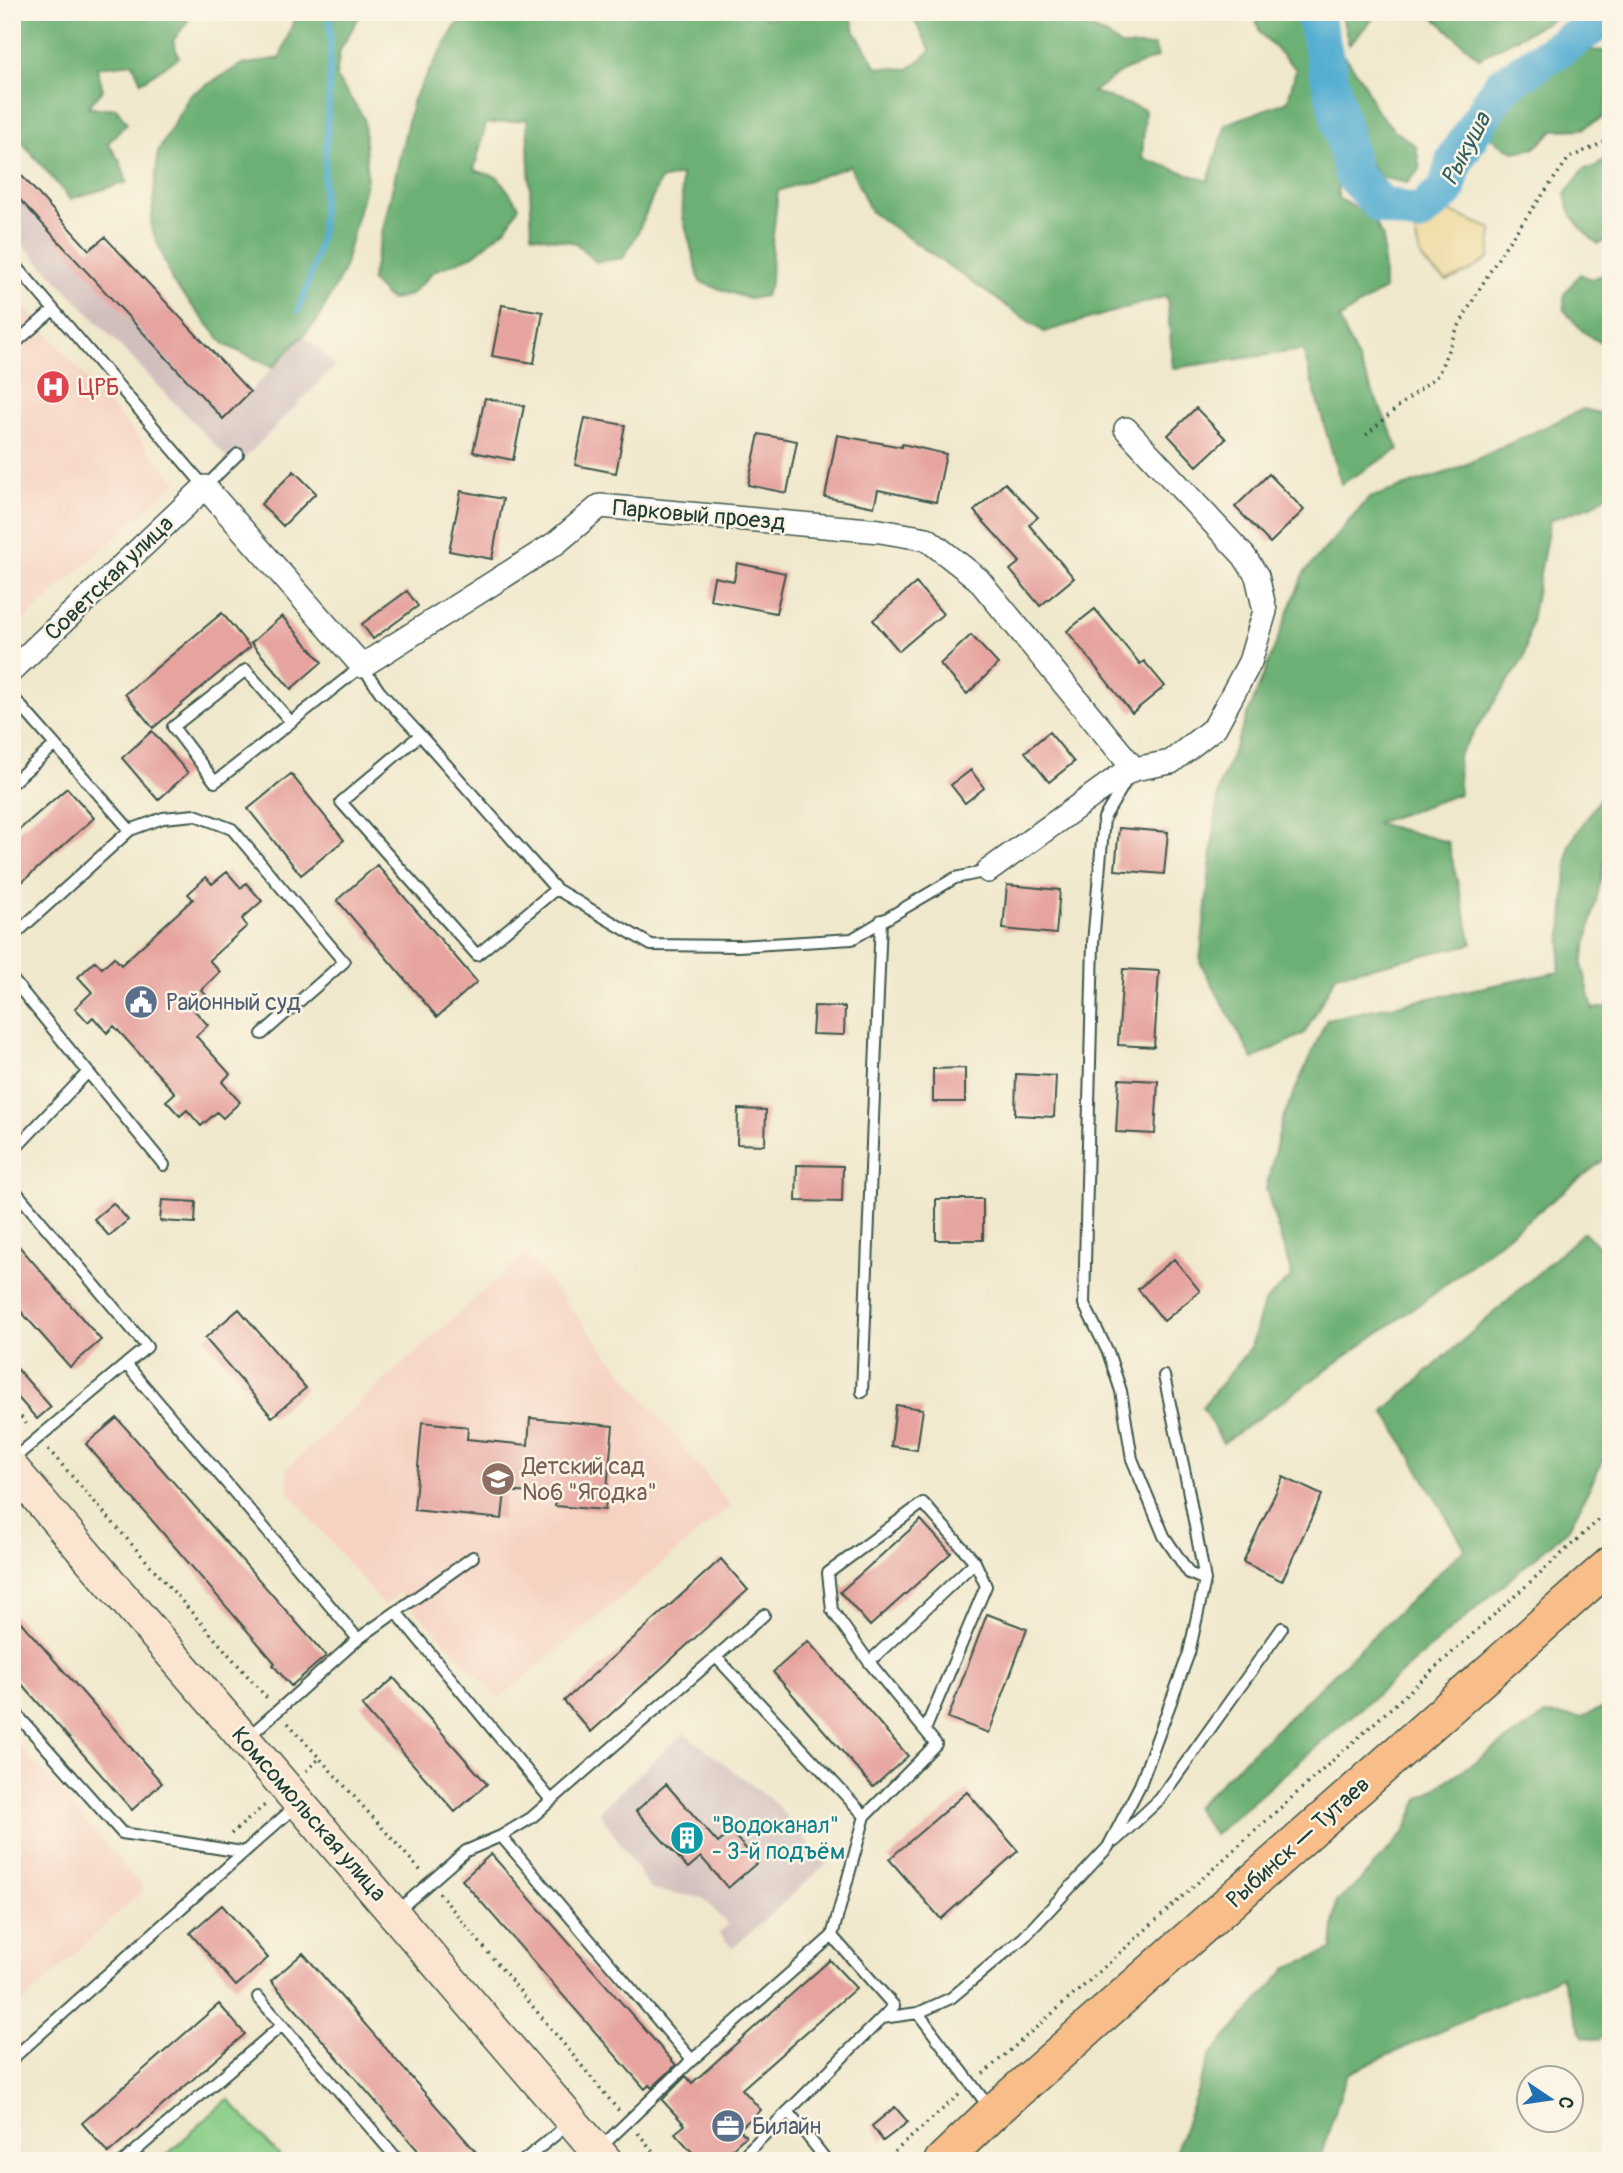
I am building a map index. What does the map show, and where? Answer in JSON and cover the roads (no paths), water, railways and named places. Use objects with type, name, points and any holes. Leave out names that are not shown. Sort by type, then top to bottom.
[{"type":"main road","name":"Комсомольская улица","points":[[12,1468],[602,2156]]},
{"type":"main road","name":"Рыбинск — Тутаев","points":[[989,2116],[1611,1564]]},
{"type":"main road","points":[[932,2161],[989,2116]]},
{"type":"main road","points":[[942,2161],[989,2116]]},
{"type":"street","points":[[988,871],[1116,778],[1134,769],[1171,762],[1215,727],[1250,662],[1265,611],[1257,576],[1244,556],[1126,429]]},
{"type":"street","points":[[205,486],[362,666]]},
{"type":"street","name":"Советская улица","points":[[12,670],[205,486]]},
{"type":"street","name":"Парковый проезд","points":[[362,666],[556,542],[600,506],[880,531],[927,539],[978,579],[1134,769]]},
{"type":"lane","points":[[12,261],[205,486],[238,453]]},
{"type":"lane","points":[[12,346],[53,310]]},
{"type":"lane","points":[[291,722],[246,670],[173,727],[215,782],[362,666],[380,692],[556,889],[651,945],[738,946],[852,939],[955,878],[988,871]]},
{"type":"lane","points":[[12,696],[130,830]]},
{"type":"lane","points":[[421,735],[341,803],[477,955],[556,889]]},
{"type":"lane","points":[[12,783],[55,746]]},
{"type":"lane","points":[[1134,769],[1104,818],[1093,943],[1084,1304],[1121,1391],[1132,1459],[1164,1536],[1189,1573],[1205,1580]]},
{"type":"lane","points":[[12,937],[130,830],[163,818],[195,815],[232,829],[344,962],[262,1034]]},
{"type":"lane","points":[[862,1392],[881,920]]},
{"type":"lane","points":[[12,979],[164,1165]]},
{"type":"lane","points":[[12,1152],[88,1072]]},
{"type":"lane","points":[[12,1186],[148,1347],[12,1461]]},
{"type":"lane","points":[[126,1364],[358,1639]]},
{"type":"lane","points":[[1108,1847],[1140,1785],[1189,1653],[1205,1580],[1164,1377]]},
{"type":"lane","points":[[602,2156],[627,2120],[832,1936],[865,1816],[936,1744],[869,1662],[832,1610],[828,1573],[923,1503],[975,1562],[986,1586],[925,1730]]},
{"type":"lane","points":[[245,1740],[358,1639],[473,1557]]},
{"type":"lane","points":[[869,1662],[975,1562]]},
{"type":"lane","points":[[396,1612],[551,1800]]},
{"type":"lane","points":[[394,1913],[466,1851],[501,1836],[531,1818],[764,1615]]},
{"type":"lane","points":[[883,2018],[918,2013],[951,1998],[1024,1937],[1108,1847],[1160,1798],[1282,1628]]},
{"type":"lane","points":[[716,1657],[865,1816]]},
{"type":"lane","points":[[12,1709],[122,1833],[242,1852]]},
{"type":"lane","points":[[12,2059],[299,1803]]},
{"type":"lane","points":[[501,1836],[692,2060]]},
{"type":"lane","points":[[738,2161],[894,2006],[832,1936]]},
{"type":"lane","points":[[258,1997],[399,2161]]},
{"type":"lane","points":[[918,2013],[972,2084],[989,2116]]},
{"type":"lane","points":[[124,2161],[282,2025]]},
{"type":"lane","points":[[789,2111],[827,2161]]},
{"type":"lane","points":[[523,2161],[572,2121]]},
{"type":"waterway","points":[[298,311],[315,261],[321,228],[329,96],[330,12]]},
{"type":"waterway","name":"Рыкуша","points":[[1314,12],[1353,175],[1381,205],[1418,214],[1446,191],[1455,159],[1501,86],[1611,14]]},
{"type":"place","name":"ЦРБ","points":[[53,387]]},
{"type":"place","name":"Районный суд","points":[[141,1002]]},
{"type":"place","name":"Детский сад №6 \"Ягодка\"","points":[[498,1479]]},
{"type":"place","name":"\"Водоканал\" - 3-й подъём","points":[[687,1838]]},
{"type":"place","name":"Билайн","points":[[728,2126]]}]
